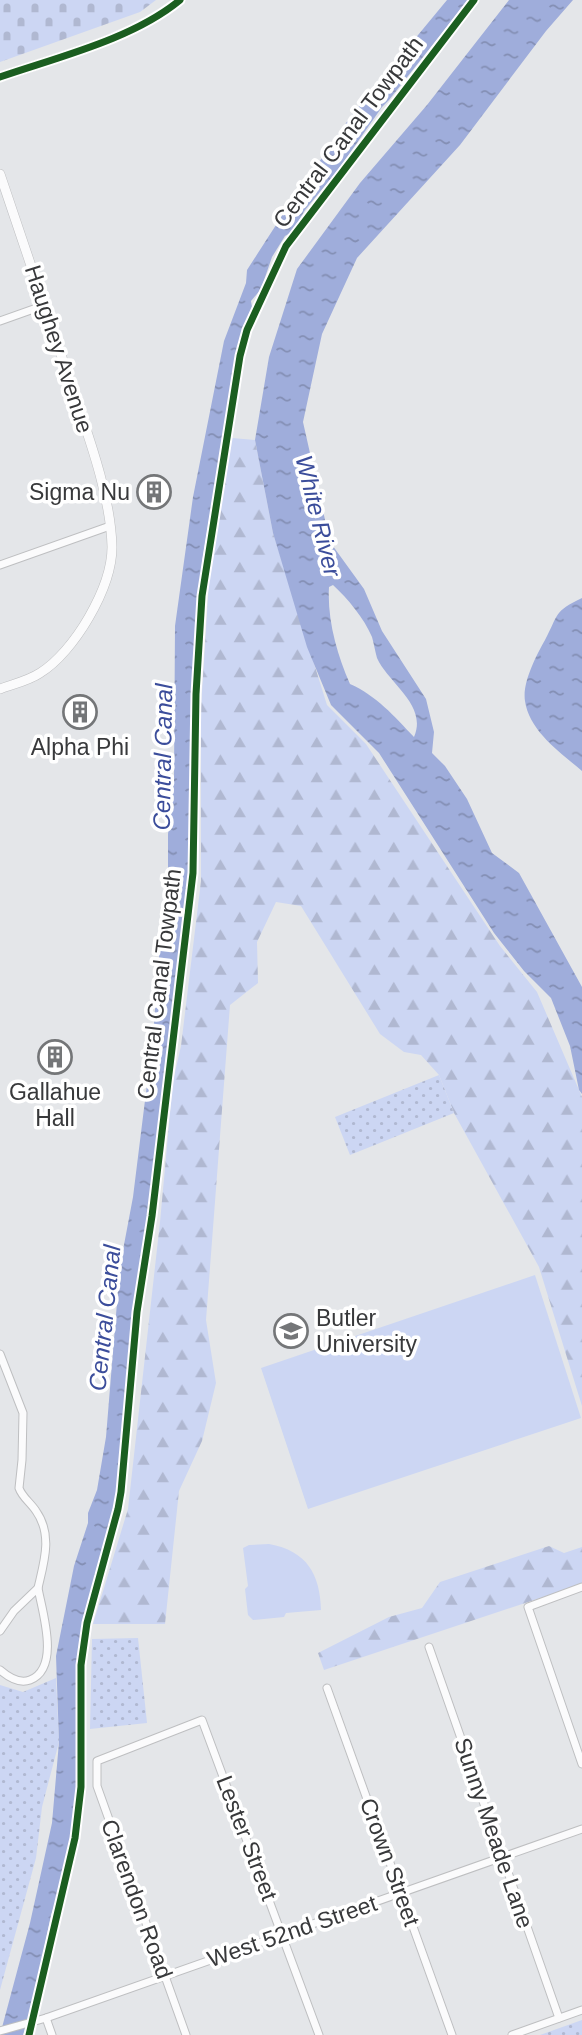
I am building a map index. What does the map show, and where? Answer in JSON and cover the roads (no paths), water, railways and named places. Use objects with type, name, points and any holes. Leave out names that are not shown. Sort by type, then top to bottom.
[{"type":"street","points":[[0,77],[132,30],[160,16],[180,0]]},
{"type":"street","name":"Haughey Avenue","points":[[0,174],[84,422],[106,500],[112,549],[108,575],[73,642],[41,673],[0,689]]},
{"type":"street","points":[[0,321],[45,305]]},
{"type":"street","points":[[0,565],[110,526]]},
{"type":"street","points":[[0,1354],[23,1413],[19,1488],[38,1513],[46,1535],[46,1552],[38,1588],[47,1636],[47,1654],[36,1676],[24,1681],[14,1679],[0,1670]]},
{"type":"street","points":[[582,1587],[528,1607],[582,1764]]},
{"type":"street","points":[[0,1631],[14,1611],[38,1588]]},
{"type":"street","name":"Sunny Meade Lane","points":[[429,1647],[559,2018]]},
{"type":"street","name":"Crown Street","points":[[327,1688],[452,2035]]},
{"type":"street","name":"Clarendon Road","points":[[186,2035],[97,1786],[97,1760],[202,1720]]},
{"type":"street","name":"Lester Street","points":[[202,1720],[319,2035]]},
{"type":"street","name":"West 52nd Street","points":[[0,2031],[46,2018],[582,1829]]},
{"type":"street","points":[[512,2035],[582,2010]]},
{"type":"street","points":[[46,2018],[52,2035]]},
{"type":"water","points":[[447,0],[468,0],[382,107],[272,257],[261,289],[251,301],[252,307],[235,363],[227,434],[219,460],[202,562],[193,734],[191,871],[181,975],[137,1297],[117,1493],[111,1527],[83,1623],[80,1643],[80,1764],[73,1839],[67,1868],[51,1915],[32,2007],[23,2035],[0,2035],[30,1923],[52,1823],[59,1742],[56,1656],[74,1566],[97,1490],[106,1437],[120,1266],[133,1197],[153,1036],[160,944],[168,902],[168,834],[174,778],[175,626],[193,497],[224,341],[246,283],[247,270],[285,211],[351,116]]},
{"type":"water","name":"White River","points":[[509,0],[573,0],[546,31],[460,145],[357,258],[322,334],[303,422],[330,542],[364,589],[382,631],[426,699],[434,732],[432,753],[445,766],[467,799],[492,853],[519,873],[582,987],[582,1094],[570,1046],[551,998],[524,971],[494,933],[379,753],[331,705],[307,647],[273,533],[255,440],[269,357],[297,269],[360,183],[427,105]],"holes":[[[333,585],[365,623],[382,667],[411,705],[417,725],[414,737],[377,701],[350,684],[331,624],[329,587]]]},
{"type":"water","points":[[582,598],[582,771],[539,732],[528,712],[525,694],[530,670],[558,614]]},
{"type":"place","name":"Sigma Nu","points":[[154,492]]},
{"type":"place","name":"Alpha Phi","points":[[80,712]]},
{"type":"place","name":"Gallahue Hall","points":[[55,1057]]},
{"type":"place","name":"Butler University","points":[[291,1331]]},
{"type":"water label","name":"Central Canal","points":[[163,757]]},
{"type":"water label","name":"Central Canal","points":[[105,1318]]}]
